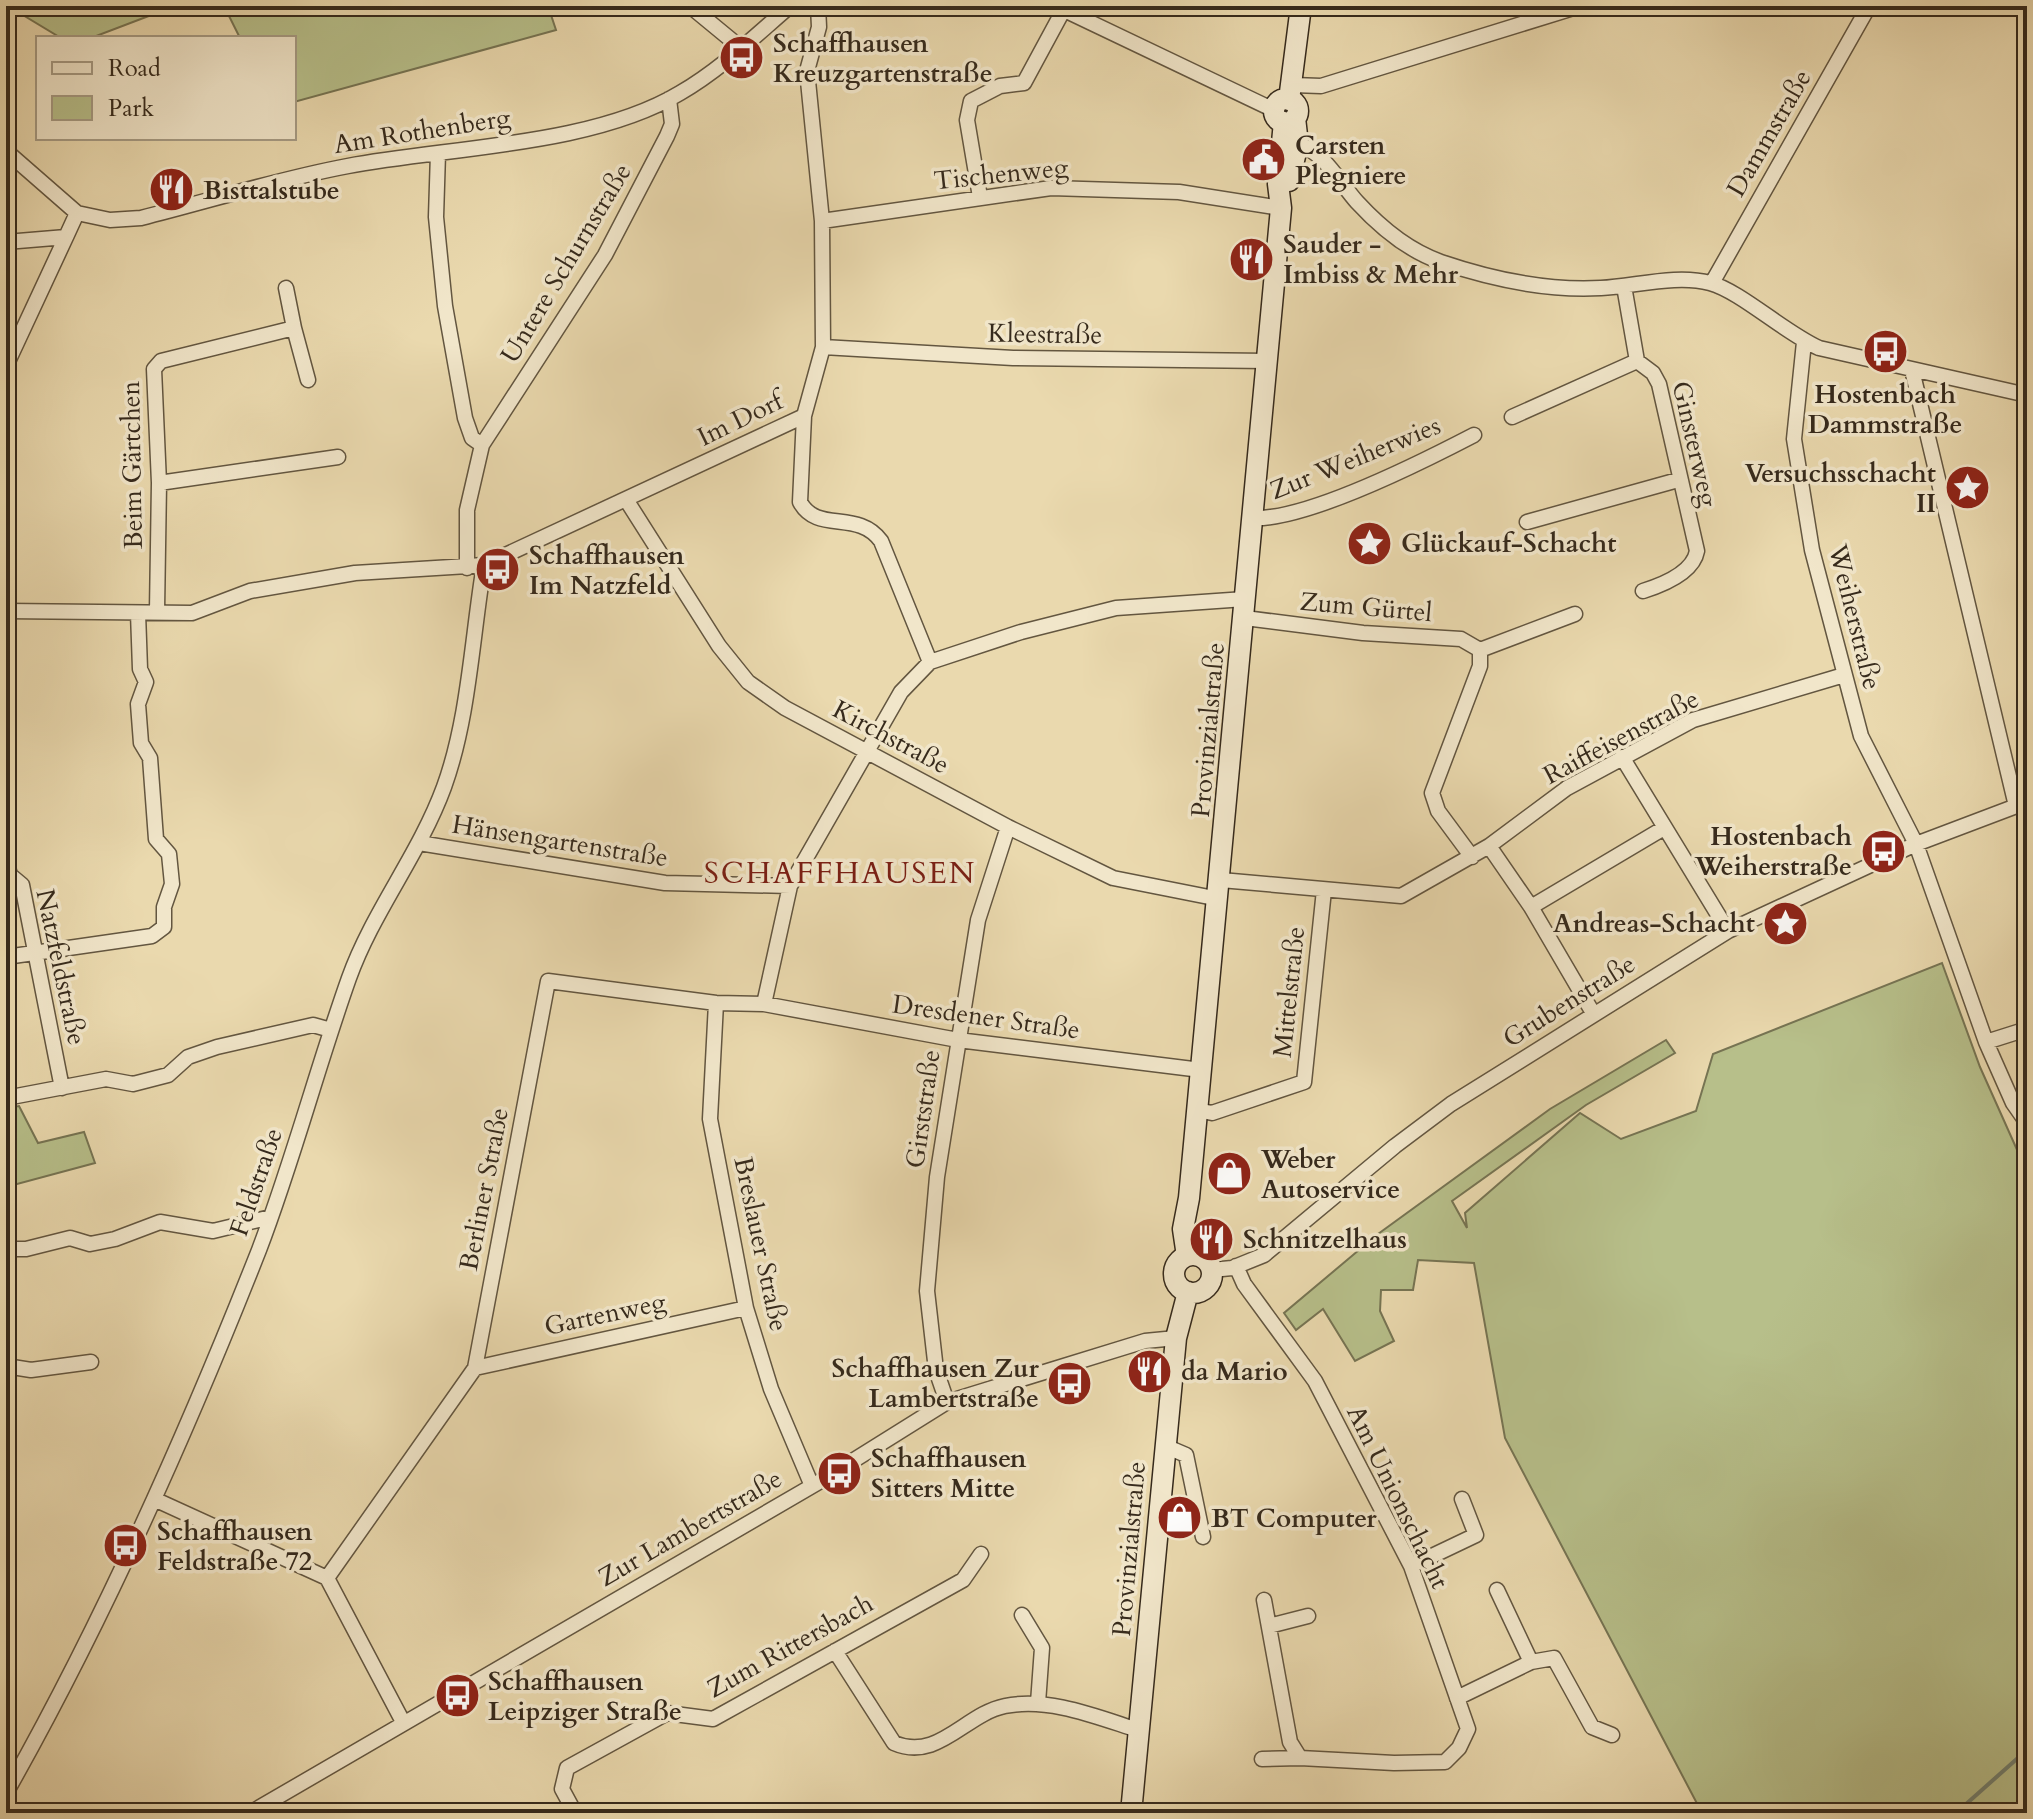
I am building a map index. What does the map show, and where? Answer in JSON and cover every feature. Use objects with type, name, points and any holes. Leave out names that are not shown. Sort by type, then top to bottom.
[{"type":"street","points":[[690,6],[741,48]]},
{"type":"street","name":"Am Rothenberg","points":[[77,213],[110,220],[141,218],[346,166],[575,131],[669,99],[741,48],[790,6]]},
{"type":"street","name":"Im Dorf","points":[[6,611],[192,613],[250,591],[355,573],[484,565],[804,416],[823,347],[822,221],[807,71],[819,27],[818,6]]},
{"type":"street","name":"Provinzialstraße","points":[[1281,208],[1278,184],[1301,6]]},
{"type":"street","points":[[980,197],[967,120],[971,101],[1000,86],[1024,83],[1060,8],[1259,106],[1287,107],[1321,86],[1580,6]]},
{"type":"street","name":"Dammstraße","points":[[1712,283],[1869,6]]},
{"type":"street","name":"Untere Schurnstraße","points":[[467,568],[467,510],[482,445],[605,255],[672,124],[669,99]]},
{"type":"street","name":"Provinzialstraße","points":[[1187,1256],[1183,1229],[1189,1198],[1220,889],[1281,208],[1298,144],[1287,107]]},
{"type":"street","points":[[1298,144],[1312,150],[1383,226],[1426,256],[1536,285],[1582,289],[1687,281],[1712,283],[1804,342],[1833,352],[2027,395]]},
{"type":"street","points":[[6,151],[77,213],[6,366]]},
{"type":"street","points":[[438,153],[436,217],[445,306],[465,418],[472,438],[482,445]]},
{"type":"street","name":"Tischenweg","points":[[822,221],[1051,188],[1163,191],[1281,208]]},
{"type":"street","points":[[6,242],[66,237]]},
{"type":"street","name":"Ginsterweg","points":[[1624,286],[1637,361],[1653,373],[1659,384],[1678,480],[1697,551],[1695,560],[1686,570],[1643,591]]},
{"type":"street","points":[[286,288],[308,380]]},
{"type":"street","name":"Beim Gärtchen","points":[[157,611],[159,483],[154,369],[161,361],[294,328]]},
{"type":"street","name":"Weiherstraße","points":[[1804,342],[1794,439],[1812,550],[1861,736],[1916,844],[1986,1042],[2013,1103],[2027,1123]]},
{"type":"street","name":"Kleestraße","points":[[823,347],[1013,358],[1268,361]]},
{"type":"street","points":[[1512,417],[1637,361]]},
{"type":"street","points":[[1912,370],[2022,804]]},
{"type":"street","points":[[764,1004],[790,886],[901,692],[930,662],[881,541],[872,528],[858,523],[819,519],[806,512],[800,502],[804,416]]},
{"type":"street","name":"Zur Weiherwies","points":[[1252,518],[1285,517],[1424,461],[1474,435]]},
{"type":"street","points":[[159,483],[338,457]]},
{"type":"street","points":[[1527,522],[1678,480]]},
{"type":"street","name":"Kirchstraße","points":[[627,501],[719,646],[748,682],[785,708],[1008,827],[1113,878],[1220,889],[1324,890],[1393,897]]},
{"type":"street","name":"Feldstraße","points":[[6,1793],[53,1710],[154,1499],[271,1217],[361,942],[419,843],[445,785],[461,714],[484,565]]},
{"type":"street","name":"Zum Gürtel","points":[[930,662],[1021,632],[1116,608],[1245,609],[1461,639],[1480,650]]},
{"type":"street","points":[[6,957],[152,936],[164,927],[164,907],[172,884],[169,854],[156,839],[150,758],[141,743],[138,704],[146,682],[140,669],[138,613]]},
{"type":"street","points":[[1472,857],[1438,811],[1432,793],[1480,666],[1480,650],[1575,614]]},
{"type":"street","name":"Raiffeisenstraße","points":[[1393,897],[1413,891],[1472,857],[1567,788],[1693,720],[1844,675]]},
{"type":"street","points":[[1622,757],[1728,931]]},
{"type":"street","name":"Grubenstraße","points":[[1212,1270],[1236,1266],[1264,1255],[1451,1104],[1728,931],[1916,844],[2022,804]]},
{"type":"street","name":"Girststraße","points":[[947,1402],[936,1370],[927,1291],[937,1177],[978,920],[1008,827]]},
{"type":"street","points":[[1531,907],[1664,828]]},
{"type":"street","name":"Hänsengartenstraße","points":[[419,843],[665,883],[790,886]]},
{"type":"street","points":[[1489,846],[1531,907],[1593,1013]]},
{"type":"street","name":"Natzfeldstraße","points":[[6,860],[10,875],[22,885],[62,1088]]},
{"type":"street","name":"Mittelstraße","points":[[1197,1110],[1212,1113],[1304,1082],[1324,890]]},
{"type":"street","name":"Berliner Straße","points":[[327,1578],[475,1368],[548,981],[716,1003],[764,1004]]},
{"type":"street","name":"Breslauer Straße","points":[[716,1003],[710,1119],[746,1308],[771,1389],[812,1486]]},
{"type":"street","name":"Dresdener Straße","points":[[764,1004],[958,1040],[1201,1070]]},
{"type":"street","points":[[6,1098],[106,1079],[133,1084],[168,1075],[188,1057],[217,1047],[313,1025],[331,1030]]},
{"type":"street","points":[[1986,1042],[2027,1029]]},
{"type":"street","points":[[6,1249],[26,1249],[70,1238],[90,1244],[115,1239],[160,1222],[213,1231],[271,1217]]},
{"type":"street","points":[[1187,1256],[1200,1257],[1212,1270],[1206,1288],[1188,1292],[1178,1285],[1174,1274],[1178,1262],[1187,1256]]},
{"type":"street","name":"Am Unionschacht","points":[[1236,1266],[1244,1284],[1315,1381],[1411,1566],[1468,1729],[1459,1748],[1445,1762],[1262,1759]]},
{"type":"street","name":"Provinzialstraße","points":[[1131,1813],[1176,1338],[1188,1292]]},
{"type":"street","name":"Gartenweg","points":[[475,1368],[746,1308]]},
{"type":"street","name":"Zur Lambertstraße","points":[[250,1813],[812,1486],[947,1402],[1145,1341],[1176,1338]]},
{"type":"street","points":[[6,1345],[7,1366],[31,1370],[91,1362]]},
{"type":"street","points":[[1165,1446],[1186,1455],[1203,1537]]},
{"type":"street","points":[[154,1499],[327,1578],[403,1722]]},
{"type":"street","points":[[1411,1566],[1476,1535],[1462,1499]]},
{"type":"street","name":"Zum Rittersbach","points":[[575,1813],[562,1789],[567,1768],[667,1713],[713,1719],[963,1580],[981,1554]]},
{"type":"street","points":[[1497,1590],[1531,1662]]},
{"type":"street","points":[[1264,1600],[1290,1742],[1300,1758]]},
{"type":"street","points":[[1022,1615],[1042,1648],[1038,1703]]},
{"type":"street","points":[[1269,1626],[1308,1616]]},
{"type":"street","points":[[835,1651],[894,1743],[908,1749],[924,1749],[1003,1706],[1038,1703],[1138,1730]]},
{"type":"street","points":[[1457,1698],[1531,1662],[1554,1658],[1592,1727],[1612,1735]]},
{"type":"green space","points":[[8,6],[175,6],[96,36],[58,36]]},
{"type":"green space","points":[[224,6],[548,6],[556,30],[296,101],[296,36],[239,36]]},
{"type":"green space","points":[[1942,963],[1980,1067],[2018,1152],[2027,1153],[2027,1813],[1702,1813],[1505,1438],[1474,1263],[1418,1260],[1413,1290],[1381,1290],[1380,1311],[1394,1341],[1355,1361],[1323,1309],[1296,1330],[1284,1313],[1378,1234],[1550,1109],[1666,1040],[1675,1053],[1586,1105],[1452,1201],[1467,1228],[1465,1213],[1580,1113],[1621,1139],[1696,1111],[1713,1054]]},
{"type":"green space","points":[[19,1106],[38,1143],[84,1132],[95,1163],[6,1187],[6,1108]]},
{"type":"waterway","points":[[1956,1813],[2019,1757],[2027,1743]]},
{"type":"place","name":"Schaffhausen Kreuzgartenstraße","points":[[742,58]]},
{"type":"place","name":"Carsten Plegniere","points":[[1264,160]]},
{"type":"place","name":"Bisttalstube","points":[[172,190]]},
{"type":"place","name":"Sauder - Imbiss & Mehr","points":[[1252,259]]},
{"type":"place","name":"Hostenbach Dammstraße","points":[[1885,351]]},
{"type":"place","name":"Versuchsschacht II","points":[[1967,488]]},
{"type":"place","name":"Glückauf-Schacht","points":[[1370,543]]},
{"type":"place","name":"Schaffhausen Im Natzfeld","points":[[498,570]]},
{"type":"place","name":"Hostenbach Weiherstraße","points":[[1883,851]]},
{"type":"place","name":"Andreas-Schacht","points":[[1786,923]]},
{"type":"place","name":"Weber Autoservice","points":[[1230,1174]]},
{"type":"place","name":"Schnitzelhaus","points":[[1212,1239]]},
{"type":"place","name":"da Mario","points":[[1150,1371]]},
{"type":"place","name":"Schaffhausen Zur Lambertstraße","points":[[1070,1383]]},
{"type":"place","name":"Schaffhausen Sitters Mitte","points":[[840,1473]]},
{"type":"place","name":"BT Computer","points":[[1180,1518]]},
{"type":"place","name":"Schaffhausen Feldstraße 72","points":[[126,1546]]},
{"type":"place","name":"Schaffhausen Leipziger Straße","points":[[457,1696]]},
{"type":"district","name":"SCHAFFHAUSEN","points":[[840,873]]}]
